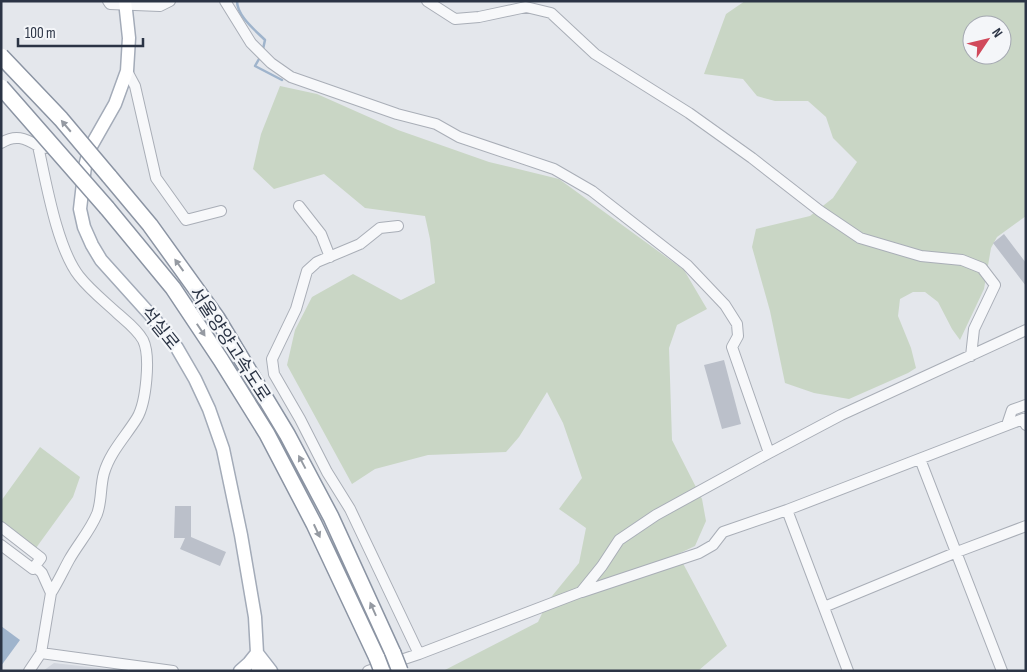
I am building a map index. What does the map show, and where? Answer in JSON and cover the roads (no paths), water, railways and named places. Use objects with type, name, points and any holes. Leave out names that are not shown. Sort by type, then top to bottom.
[{"type":"highway","name":"서울양양고속도로","points":[[1,56],[61,119],[150,225],[217,318],[287,434],[331,517],[400,671]]},
{"type":"highway","name":"서울양양고속도로","points":[[1,88],[107,208],[173,288],[221,360],[266,434],[314,524],[380,664]]},
{"type":"main road","name":"석실로","points":[[125,3],[129,38],[127,71],[115,104],[90,148],[85,166],[80,209],[84,226],[101,260],[177,348],[195,379],[218,431],[252,599],[258,671]]},
{"type":"main road","points":[[240,671],[257,653],[271,671]]},
{"type":"street","points":[[108,1],[110,4],[125,3],[160,6],[170,1]]},
{"type":"street","points":[[224,1],[251,43],[271,63],[290,78],[397,114],[436,124],[459,138],[554,169],[592,191],[687,265],[725,305],[737,324],[738,336],[732,347],[769,452]]},
{"type":"street","points":[[426,1],[455,19],[479,17],[526,8],[551,13],[595,54],[689,113],[752,158],[820,211],[860,238],[921,256],[962,260],[982,268],[995,285],[974,329],[971,356]]},
{"type":"street","points":[[127,71],[135,86],[156,178],[186,220],[221,212]]},
{"type":"street","points":[[1,143],[16,137],[28,140],[38,146],[60,150],[78,166],[85,166]]},
{"type":"street","points":[[30,671],[41,653],[51,593],[60,580],[69,560],[92,526],[101,501],[104,473],[119,442],[138,417],[144,393],[148,354],[143,341],[135,329],[91,290],[78,275],[69,259],[59,232],[38,146]]},
{"type":"street","points":[[299,206],[320,234],[330,256]]},
{"type":"street","points":[[398,226],[380,228],[360,244],[317,262],[307,271],[296,309],[272,359],[274,374],[327,472],[350,509],[419,654]]},
{"type":"street","points":[[581,592],[602,566],[619,540],[656,515],[769,452],[841,415],[1026,330]]},
{"type":"street","points":[[1007,425],[1012,410],[1026,405]]},
{"type":"street","points":[[368,671],[419,654],[581,592],[699,553],[713,545],[723,532],[787,510],[1023,419],[1026,425]]},
{"type":"street","points":[[920,459],[1002,671]]},
{"type":"street","points":[[787,510],[848,671]]},
{"type":"street","points":[[824,607],[957,552],[1026,526]]},
{"type":"street","points":[[1,527],[41,558],[38,569],[51,593]]},
{"type":"street","points":[[1,545],[33,569],[38,569]]},
{"type":"street","points":[[41,653],[173,671]]},
{"type":"water","points":[[1,626],[20,640],[1,666]]},
{"type":"waterway","points":[[237,1],[243,17],[265,40],[263,49]]},
{"type":"waterway","points":[[259,59],[255,66],[282,80]]}]
